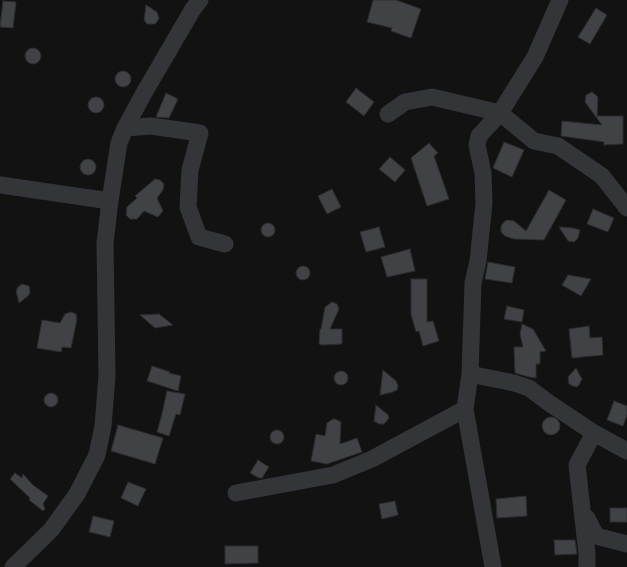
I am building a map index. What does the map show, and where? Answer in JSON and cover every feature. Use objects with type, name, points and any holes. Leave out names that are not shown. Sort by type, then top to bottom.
[{"type":"street","points":[[13,567],[51,530],[77,494],[97,455],[103,426],[107,376],[105,243],[119,143],[125,128],[144,93],[193,9],[200,0]]},
{"type":"street","points":[[494,567],[465,409],[470,374],[474,283],[479,254],[484,203],[483,173],[477,145],[479,136],[500,113],[535,57],[560,0]]},
{"type":"street","points":[[388,114],[405,102],[432,97],[500,113],[534,141],[558,146],[602,176],[627,208]]},
{"type":"street","points":[[125,128],[151,126],[200,133],[190,170],[188,207],[199,237],[225,244]]},
{"type":"street","points":[[0,185],[110,201]]},
{"type":"street","points":[[470,374],[514,382],[529,388],[549,404],[594,433],[627,451]]},
{"type":"street","points":[[236,493],[333,475],[372,459],[465,409]]},
{"type":"street","points":[[587,567],[583,511],[577,465],[594,433]]},
{"type":"street","points":[[583,511],[596,536],[627,544]]},
{"type":"building","points":[[373,0],[396,0],[421,9],[411,38],[391,31],[392,28],[367,22]]},
{"type":"building","points":[[3,1],[16,2],[13,28],[0,27]]},
{"type":"building","points":[[146,5],[157,12],[159,19],[155,24],[147,24],[144,20]]},
{"type":"building","points":[[596,8],[607,15],[590,44],[578,37]]},
{"type":"building","points":[[33,48],[40,53],[41,56],[36,63],[33,64],[26,59],[25,56],[30,49]]},
{"type":"building","points":[[123,71],[130,76],[131,79],[126,86],[123,87],[116,82],[115,79],[120,72]]},
{"type":"building","points":[[356,88],[374,102],[364,116],[346,102]]},
{"type":"building","points":[[592,92],[598,97],[597,116],[623,116],[623,144],[604,145],[604,142],[561,136],[562,121],[602,125],[585,102],[586,95]]},
{"type":"building","points":[[166,93],[178,99],[169,118],[156,117]]},
{"type":"building","points":[[96,97],[103,102],[104,105],[99,112],[96,113],[89,108],[88,105],[93,98]]},
{"type":"building","points":[[504,142],[524,150],[512,177],[493,168]]},
{"type":"building","points":[[429,143],[438,153],[434,156],[449,199],[427,206],[411,158]]},
{"type":"building","points":[[390,157],[405,170],[395,182],[379,169]]},
{"type":"building","points":[[88,159],[95,164],[96,167],[91,174],[88,175],[81,170],[80,167],[85,160]]},
{"type":"building","points":[[155,179],[160,180],[164,184],[163,190],[157,198],[163,211],[158,217],[144,211],[137,219],[130,219],[126,215],[127,207],[137,198],[135,196]]},
{"type":"building","points":[[332,189],[341,207],[327,214],[318,196]]},
{"type":"building","points":[[549,190],[566,200],[544,240],[514,239],[505,236],[501,232],[501,226],[508,220],[514,221],[526,231]]},
{"type":"building","points":[[593,209],[614,218],[608,232],[587,224]]},
{"type":"building","points":[[268,223],[273,225],[275,230],[273,235],[268,237],[263,235],[261,230],[263,225]]},
{"type":"building","points":[[379,227],[385,247],[366,252],[360,232]]},
{"type":"building","points":[[559,227],[580,230],[578,238],[574,242],[568,241]]},
{"type":"building","points":[[410,249],[415,271],[387,277],[381,257]]},
{"type":"building","points":[[488,262],[515,267],[512,283],[485,279]]},
{"type":"building","points":[[303,266],[308,268],[310,273],[308,278],[303,280],[298,278],[296,273],[298,268]]},
{"type":"building","points":[[568,275],[591,279],[581,296],[562,285]]},
{"type":"building","points":[[411,279],[427,279],[427,322],[433,321],[439,341],[423,346],[419,331],[416,332],[411,314]]},
{"type":"building","points":[[22,284],[29,286],[30,293],[19,303],[16,291]]},
{"type":"building","points":[[332,302],[337,304],[339,309],[330,329],[342,329],[342,344],[322,345],[319,344],[320,329],[325,307]]},
{"type":"building","points":[[507,306],[524,310],[522,322],[504,319]]},
{"type":"building","points":[[71,312],[76,314],[77,319],[71,348],[62,347],[61,352],[37,348],[42,320],[60,323],[65,314]]},
{"type":"building","points":[[159,314],[173,325],[155,328],[140,315]]},
{"type":"building","points":[[522,324],[533,329],[546,351],[540,352],[540,364],[536,364],[536,378],[515,373],[514,347],[523,347],[520,334]]},
{"type":"building","points":[[589,326],[590,338],[602,337],[603,355],[572,358],[569,329]]},
{"type":"building","points":[[152,366],[181,376],[178,391],[147,381]]},
{"type":"building","points":[[576,368],[582,379],[577,387],[569,384],[568,377]]},
{"type":"building","points":[[383,370],[396,381],[398,386],[397,390],[393,392],[380,395]]},
{"type":"building","points":[[341,371],[346,373],[348,378],[346,383],[341,385],[336,383],[334,378],[336,373]]},
{"type":"building","points":[[167,391],[185,394],[180,415],[176,414],[169,436],[157,432]]},
{"type":"building","points":[[48,393],[54,393],[58,397],[58,403],[54,407],[48,407],[44,403],[44,397]]},
{"type":"building","points":[[614,401],[627,406],[627,415],[623,426],[607,420]]},
{"type":"building","points":[[376,405],[388,415],[389,418],[384,424],[379,424],[374,421]]},
{"type":"building","points":[[551,417],[557,420],[560,426],[557,432],[551,435],[545,432],[542,426],[545,420]]},
{"type":"building","points":[[333,419],[341,422],[340,444],[357,438],[362,452],[327,464],[311,461],[316,434],[325,436],[327,423]]},
{"type":"building","points":[[118,425],[163,438],[155,464],[111,451]]},
{"type":"building","points":[[274,430],[280,430],[284,434],[284,440],[280,444],[274,444],[270,440],[270,434]]},
{"type":"building","points":[[258,460],[269,467],[262,478],[250,473]]},
{"type":"building","points":[[15,473],[22,478],[23,474],[33,485],[48,496],[43,504],[45,509],[43,511],[29,500],[30,498],[10,479]]},
{"type":"building","points":[[128,482],[146,489],[138,506],[121,498]]},
{"type":"building","points":[[526,496],[527,516],[497,518],[496,499]]},
{"type":"building","points":[[395,501],[398,515],[382,519],[379,504]]},
{"type":"building","points":[[610,508],[627,508],[627,522],[610,522]]},
{"type":"building","points":[[93,516],[114,521],[110,537],[89,532]]},
{"type":"building","points":[[554,540],[575,540],[577,554],[555,555]]},
{"type":"building","points":[[225,546],[258,546],[258,563],[225,564]]}]
